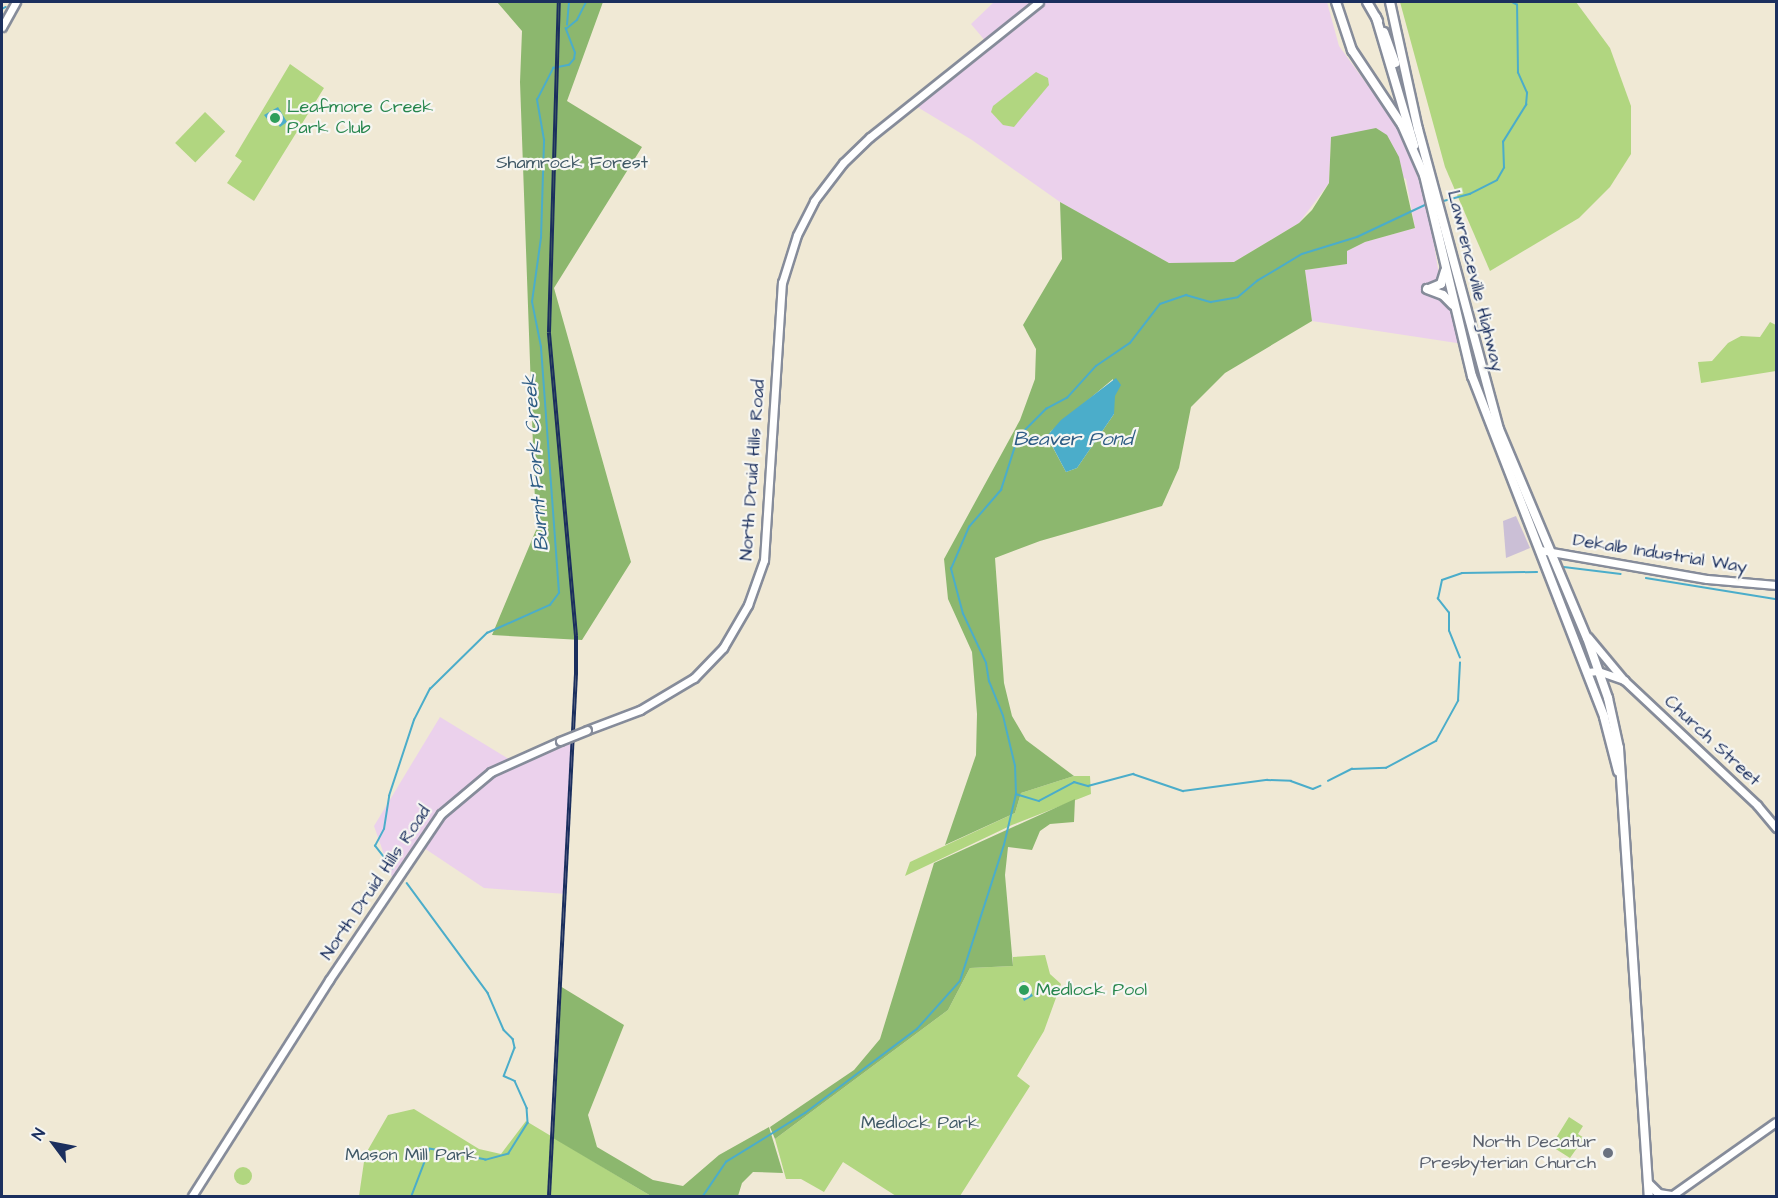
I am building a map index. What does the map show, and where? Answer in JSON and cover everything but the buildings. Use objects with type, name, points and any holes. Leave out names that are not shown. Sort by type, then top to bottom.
[{"type":"highway","points":[[1336,2],[1352,50],[1402,125],[1424,176]]},
{"type":"highway","points":[[1390,2],[1418,129]]},
{"type":"main road","points":[[2,27],[16,2]]},
{"type":"main road","name":"North Druid Hills Road","points":[[192,1197],[329,980],[441,814],[491,772],[533,749],[640,710],[694,678],[723,648],[748,605],[765,549],[782,283],[797,235],[814,201],[843,163],[870,137],[1039,2]]},
{"type":"main road","name":"Lawrenceville Highway","points":[[1367,2],[1389,40],[1418,129],[1481,373],[1499,429],[1598,671],[1619,747],[1620,775]]},
{"type":"main road","name":"Lawrenceville Highway","points":[[1376,17],[1424,176],[1433,194]]},
{"type":"main road","name":"Lawrenceville Highway","points":[[1439,215],[1446,266],[1480,401],[1587,672],[1620,775]]},
{"type":"main road","points":[[1446,266],[1441,284],[1427,289],[1447,297],[1456,308]]},
{"type":"main road","name":"Dekalb Industrial Way","points":[[1540,550],[1707,579],[1776,585]]},
{"type":"main road","name":"Church Street","points":[[1583,630],[1624,680],[1757,805],[1776,828]]},
{"type":"main road","name":"Church Street","points":[[1587,672],[1598,671],[1624,680]]},
{"type":"main road","points":[[1620,775],[1649,1197]]},
{"type":"main road","points":[[1649,1184],[1659,1194],[1671,1196],[1776,1122]]},
{"type":"shaded area","points":[[994,2],[1327,2],[1339,46],[1393,120],[1409,151],[1428,208],[1443,299],[1470,345],[1312,321],[1305,270],[1346,264],[1347,251],[1365,242],[1415,228],[1406,179],[1331,137],[1329,183],[1299,223],[1234,262],[1195,266],[1169,263],[1145,251],[1060,202],[972,140],[914,105],[987,43],[971,24]]},
{"type":"shaded area","points":[[1516,516],[1530,548],[1506,558],[1503,521]]},
{"type":"shaded area","points":[[440,717],[512,761],[574,732],[566,894],[484,888],[418,844],[394,883],[374,826]]},
{"type":"green space","name":"Shamrock Forest","points":[[497,2],[603,2],[567,101],[642,147],[554,288],[631,562],[582,640],[492,635],[536,530],[520,82],[522,31]]},
{"type":"green space","points":[[1400,2],[1576,2],[1610,48],[1631,106],[1631,154],[1610,187],[1579,218],[1490,271],[1445,167]]},
{"type":"green space","points":[[290,64],[324,88],[254,201],[227,183],[242,161],[235,156]]},
{"type":"green space","points":[[1036,72],[1048,78],[1049,85],[1014,127],[1003,125],[991,112],[993,106]]},
{"type":"green space","points":[[205,112],[225,131],[195,162],[175,143]]},
{"type":"green space","points":[[1376,128],[1387,135],[1399,157],[1415,228],[1365,242],[1347,251],[1347,264],[1305,270],[1312,321],[1225,373],[1191,407],[1179,468],[1162,506],[1040,541],[995,558],[1004,683],[1012,716],[1026,740],[1074,776],[1021,793],[1015,813],[945,845],[976,755],[977,714],[972,652],[948,599],[944,559],[1020,420],[1035,379],[1036,349],[1023,325],[1062,259],[1060,202],[1169,263],[1234,262],[1299,223],[1312,210],[1329,183],[1331,137]],"holes":[[[1113,379],[1114,414],[1077,468],[1066,472],[1051,444],[1050,432]]]},
{"type":"green space","points":[[1770,322],[1776,325],[1776,371],[1701,383],[1698,362],[1712,361],[1728,343],[1741,336],[1760,337]]},
{"type":"green space","points":[[1074,776],[1090,776],[1091,794],[1012,825],[905,876],[910,862],[1015,813],[1021,793]]},
{"type":"green space","points":[[1075,799],[1074,822],[1050,824],[1040,831],[1032,850],[1008,847],[1005,875],[1013,966],[970,968],[948,1010],[775,1139],[770,1127],[854,1070],[880,1039],[934,863]]},
{"type":"green space","name":"Medlock Park","points":[[1045,955],[1050,974],[1061,984],[1044,1031],[1017,1076],[1030,1086],[960,1196],[896,1196],[843,1162],[824,1192],[801,1179],[786,1179],[775,1139],[948,1010],[970,968],[1013,966],[1013,957]]},
{"type":"green space","points":[[560,986],[624,1025],[588,1115],[597,1147],[653,1180],[683,1186],[719,1155],[769,1127],[783,1173],[753,1172],[742,1183],[738,1196],[651,1196],[553,1138]]},
{"type":"green space","name":"Mason Mill Park","points":[[414,1109],[479,1149],[501,1154],[526,1121],[651,1196],[359,1196],[365,1155],[388,1115]]},
{"type":"green space","points":[[1569,1117],[1583,1126],[1578,1134],[1584,1138],[1570,1158],[1551,1146]]},
{"type":"green space","points":[[243,1167],[249,1170],[252,1176],[249,1182],[243,1185],[237,1182],[234,1176],[237,1170]]},
{"type":"water","name":"Leafmore Creek Park Club","points":[[278,107],[287,122],[280,127],[276,121],[271,124],[264,115]]},
{"type":"water","name":"Beaver Pond","points":[[1116,378],[1121,385],[1115,396],[1114,414],[1077,468],[1066,472],[1047,436],[1061,420]]},
{"type":"water","name":"Medlock Pool","points":[[1024,981],[1033,996],[1024,1001],[1017,985]]},
{"type":"waterway","points":[[567,25],[569,2]]},
{"type":"waterway","name":"Burnt Fork Creek","points":[[393,869],[375,846],[384,829],[389,796],[414,720],[430,689],[487,633],[550,605],[559,593],[541,347],[532,302],[541,238],[544,140],[537,100],[553,68],[569,65],[574,59],[575,53],[566,29],[577,20],[586,2]]},
{"type":"waterway","points":[[1440,202],[1470,194],[1497,180],[1504,168],[1503,142],[1526,105],[1527,93],[1518,73],[1517,5],[1511,2]]},
{"type":"waterway","points":[[2,9],[6,7]]},
{"type":"waterway","points":[[703,1196],[726,1162],[805,1113],[917,1029],[960,981],[1004,845],[1016,794],[1015,766],[1003,716],[989,682],[986,663],[963,614],[951,569],[969,527],[1001,490],[1018,437],[1046,409],[1067,398],[1096,366],[1130,343],[1160,304],[1186,295],[1211,302],[1238,297],[1257,281],[1302,254],[1357,237],[1427,204]]},
{"type":"waterway","points":[[1564,567],[1621,574]]},
{"type":"waterway","points":[[1460,658],[1449,631],[1449,613],[1438,599],[1442,580],[1462,573],[1537,572]]},
{"type":"waterway","points":[[1646,578],[1776,599]]},
{"type":"waterway","points":[[1328,781],[1352,769],[1386,768],[1436,741],[1458,701],[1460,663]]},
{"type":"waterway","points":[[1016,794],[1039,801],[1074,782],[1088,786],[1133,774],[1183,791],[1267,780],[1291,781],[1313,789],[1320,786]]},
{"type":"waterway","name":"Burnt Fork Creek","points":[[407,883],[488,993],[504,1030],[513,1039],[515,1048],[504,1076],[515,1081],[527,1108],[528,1123],[509,1154],[486,1160],[430,1149],[412,1196]]},
{"type":"railway","points":[[549,1196],[576,674],[576,636],[549,332],[559,2]]},
{"type":"place","name":"Leafmore Creek Park Club","points":[[275,118]]},
{"type":"place","name":"Medlock Pool","points":[[1024,990]]},
{"type":"place","name":"North Decatur Presbyterian Church","points":[[1608,1153]]}]
